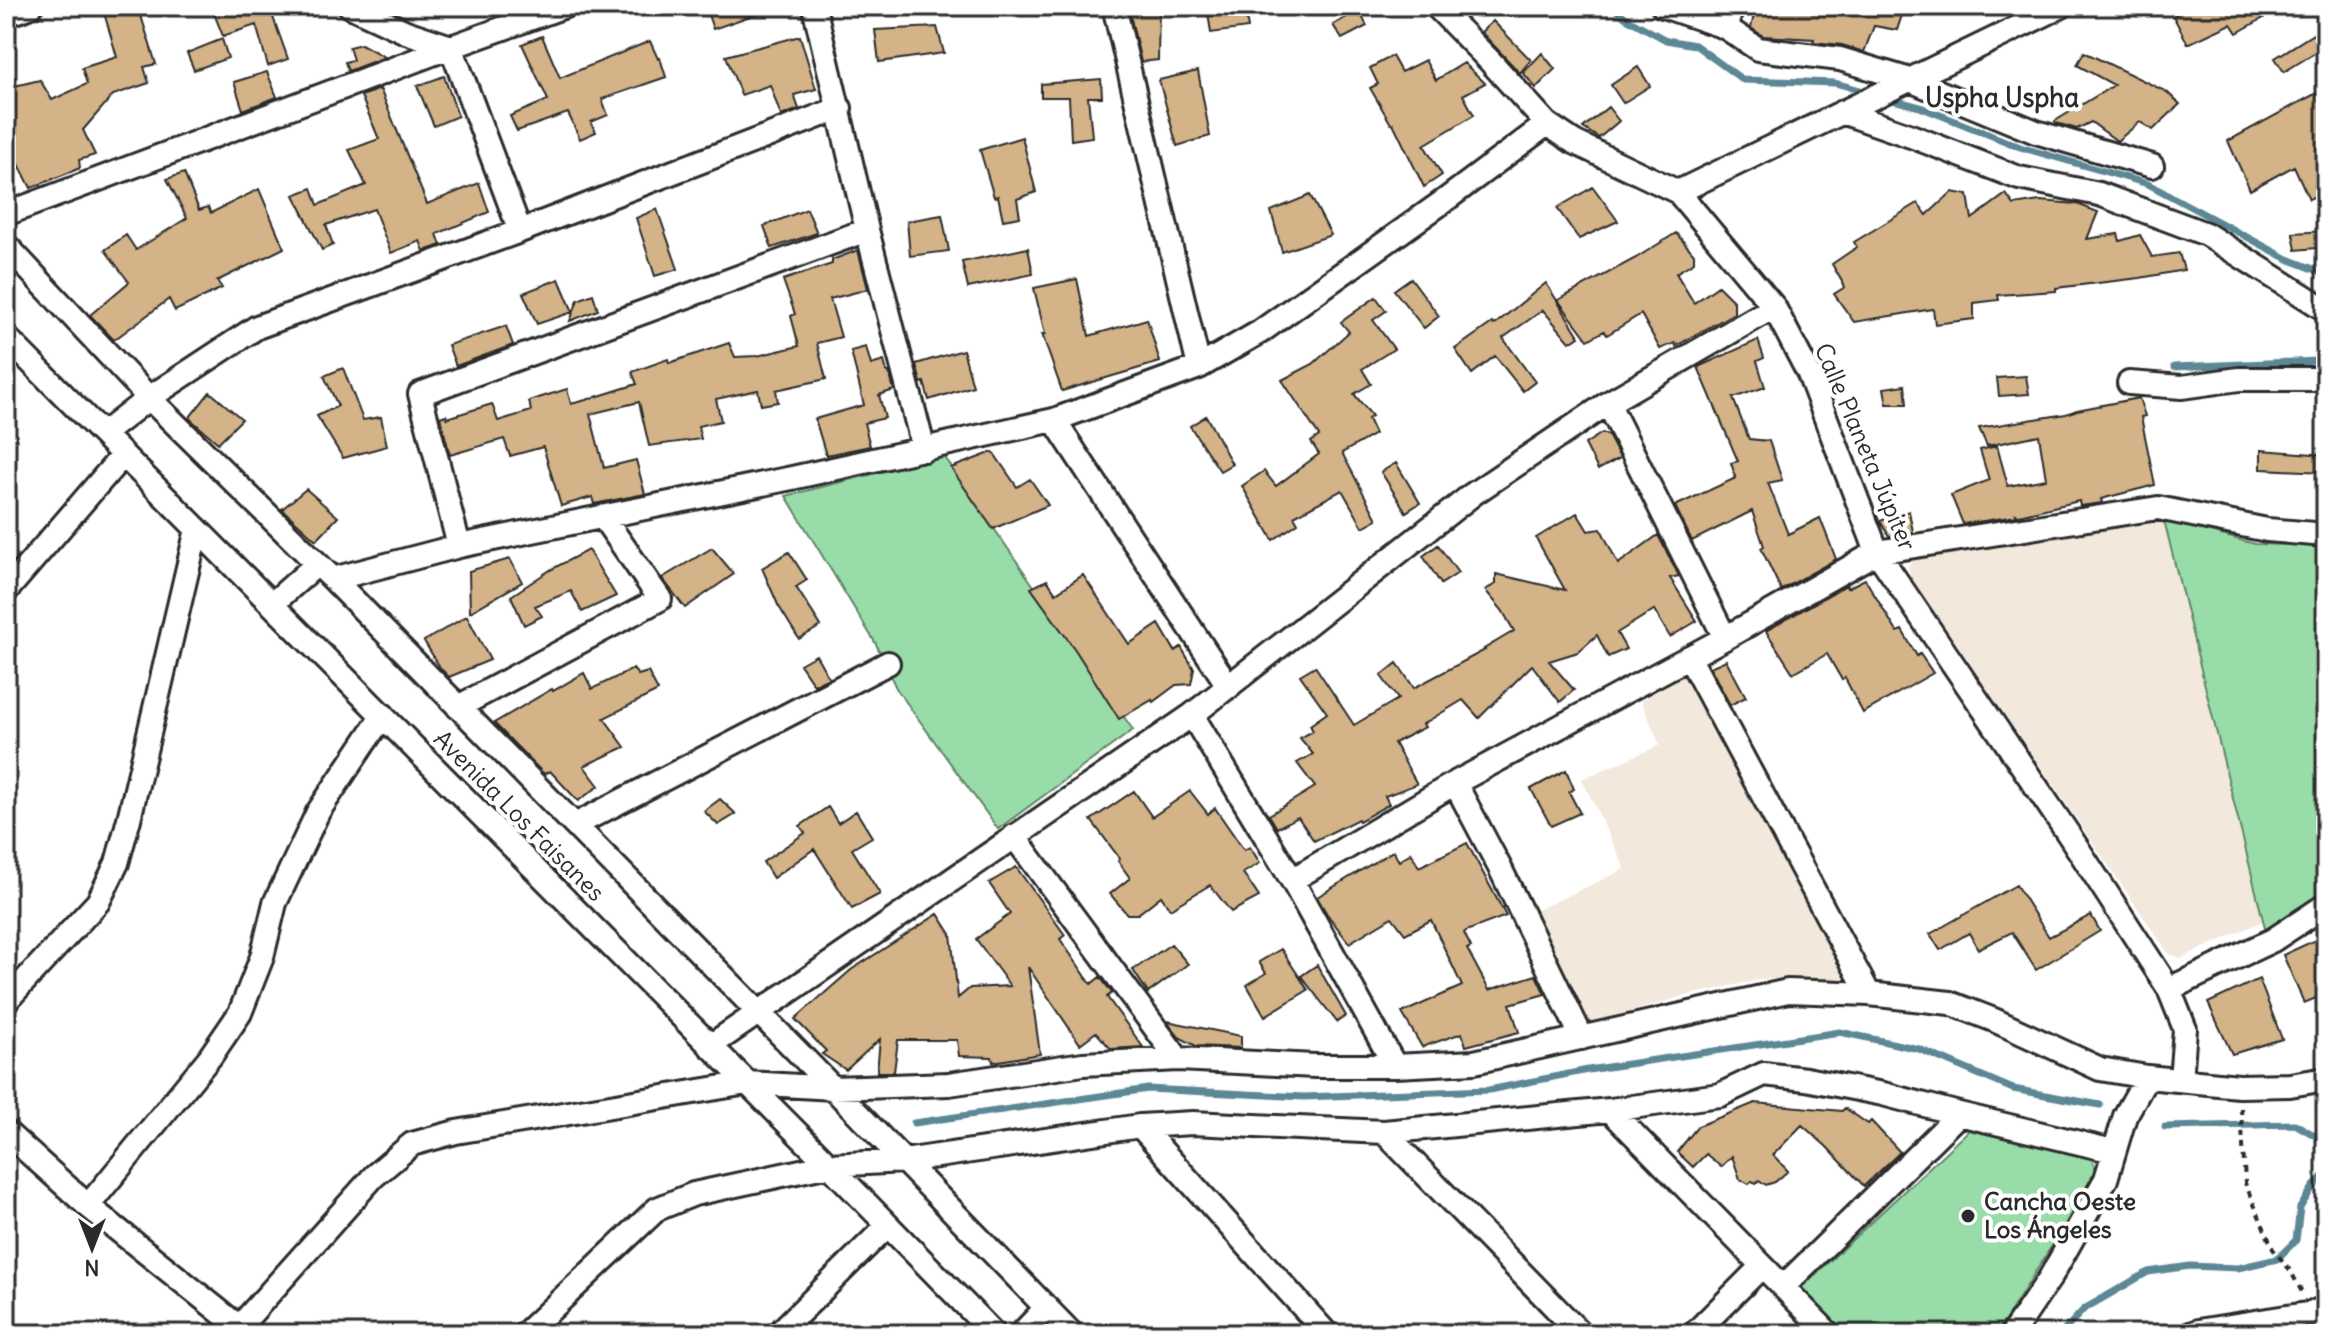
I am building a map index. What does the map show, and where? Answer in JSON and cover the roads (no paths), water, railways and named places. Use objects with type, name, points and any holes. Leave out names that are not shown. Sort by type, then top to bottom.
[{"type":"street","points":[[350,6],[406,32],[451,47]]},
{"type":"street","points":[[6,214],[565,6]]},
{"type":"street","points":[[814,6],[867,230],[924,450]]},
{"type":"street","points":[[1114,6],[1199,367]]},
{"type":"street","name":"Calle Planeta Júpiter","points":[[1436,6],[1547,124],[1574,142],[1678,192],[1774,307],[1809,374],[1877,552],[2069,835],[2169,989],[2185,1029],[2181,1080]]},
{"type":"street","points":[[1663,6],[1729,17],[1758,49],[1840,59],[1910,80],[2036,132],[2152,166]]},
{"type":"street","points":[[1678,192],[2060,6]]},
{"type":"street","points":[[451,47],[520,231]]},
{"type":"street","points":[[103,434],[149,398],[257,327],[520,231],[840,108]]},
{"type":"street","points":[[1842,112],[2019,178],[2099,194],[2206,234],[2326,310]]},
{"type":"street","points":[[272,604],[325,572],[603,517],[1054,420],[1199,367],[1260,332],[1547,124]]},
{"type":"street","points":[[459,546],[420,394],[867,230]]},
{"type":"street","points":[[6,245],[149,398]]},
{"type":"street","points":[[710,1046],[1192,715],[1473,494],[1608,403],[1774,307]]},
{"type":"street","name":"Avenida Los Faisanes","points":[[9,345],[103,434],[383,715],[994,1334]]},
{"type":"street","points":[[2129,383],[2182,387],[2239,379],[2326,379]]},
{"type":"street","name":"Avenida Los Faisanes","points":[[149,398],[575,825],[1072,1334]]},
{"type":"street","points":[[1608,403],[1725,638]]},
{"type":"street","points":[[1054,420],[1229,687]]},
{"type":"street","points":[[6,591],[123,455]]},
{"type":"street","points":[[1292,880],[1455,783],[1725,638],[1877,552],[2158,508],[2267,530],[2326,535]]},
{"type":"street","points":[[458,707],[660,599],[603,517]]},
{"type":"street","points":[[6,1001],[98,902],[117,863],[197,529]]},
{"type":"street","points":[[1689,657],[1869,994]]},
{"type":"street","points":[[575,825],[888,663]]},
{"type":"street","points":[[88,1206],[210,1057],[240,1013],[262,957],[275,903],[318,812],[383,715]]},
{"type":"street","points":[[1192,715],[1292,880],[1395,1066]]},
{"type":"street","points":[[1455,783],[1582,1038]]},
{"type":"street","points":[[1014,836],[1178,1059]]},
{"type":"street","points":[[2169,989],[2273,940],[2326,905]]},
{"type":"street","points":[[6,1132],[236,1331],[374,1176],[412,1144],[456,1132],[747,1083],[833,1088],[949,1084],[1083,1064],[1178,1059],[1315,1066],[1474,1062],[1788,991],[1869,994],[1950,1003],[2100,1069],[2147,1077],[2239,1086],[2290,1085],[2326,1079]]},
{"type":"street","points":[[525,1334],[657,1209],[694,1194],[829,1165],[904,1161],[1140,1126],[1193,1123],[1384,1132],[1610,1110],[1720,1095],[1764,1074],[1883,1094],[2113,1151]]},
{"type":"street","points":[[2012,1334],[2050,1278],[2106,1179],[2125,1116],[2147,1077]]},
{"type":"street","points":[[1610,1110],[1829,1334]]},
{"type":"street","points":[[1783,1287],[1959,1114]]},
{"type":"street","points":[[1140,1126],[1327,1334]]},
{"type":"street","points":[[1384,1132],[1581,1334]]},
{"type":"street","points":[[778,1334],[887,1226]]},
{"type":"street","points":[[1694,1334],[1762,1266]]},
{"type":"street","points":[[2190,1334],[2313,1313],[2326,1307]]},
{"type":"street","points":[[1021,1334],[1046,1308]]},
{"type":"waterway","points":[[1612,6],[1626,18],[1666,40],[1695,45],[1743,80],[1835,83],[1871,93]]},
{"type":"waterway","points":[[1886,98],[1920,107],[2020,147],[2148,184],[2288,259],[2326,274]]},
{"type":"waterway","points":[[2174,367],[2318,361]]},
{"type":"waterway","points":[[914,1123],[1148,1089],[1304,1097],[1489,1090],[1588,1070],[1840,1032],[1919,1049],[2013,1089],[2100,1105]]},
{"type":"waterway","points":[[2165,1127],[2295,1124],[2326,1142]]},
{"type":"waterway","points":[[2061,1334],[2084,1309],[2148,1272],[2190,1266],[2238,1268],[2277,1259],[2296,1240],[2300,1208],[2313,1187],[2326,1174]]},
{"type":"place","name":"Cancha Oeste Los Ángeles","points":[[1968,1216]]},
{"type":"district","name":"Uspha Uspha","points":[[2002,98]]}]
